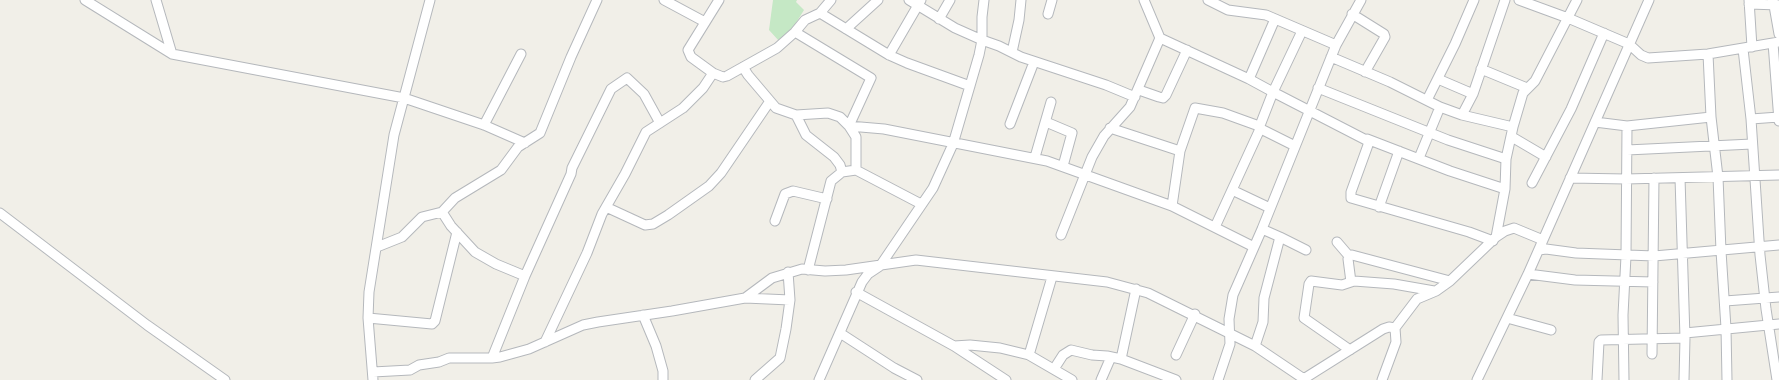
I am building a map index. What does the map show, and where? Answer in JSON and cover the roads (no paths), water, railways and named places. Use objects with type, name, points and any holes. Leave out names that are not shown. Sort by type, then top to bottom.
[{"type":"street","points":[[85,0],[172,54],[404,98],[484,125],[526,143]]},
{"type":"street","points":[[156,0],[172,54]]},
{"type":"street","points":[[430,0],[392,146],[370,292],[368,318],[373,376],[410,370],[419,365],[439,362],[449,358],[492,358],[529,349],[583,325],[614,319],[745,298],[790,300]]},
{"type":"street","points":[[377,248],[402,237],[422,217],[442,212],[455,198],[501,170],[515,150],[540,133],[597,0]]},
{"type":"street","points":[[664,0],[705,22]]},
{"type":"street","points":[[719,0],[688,50],[688,54],[713,74],[723,77],[777,48],[805,20],[820,13],[831,0]]},
{"type":"street","points":[[846,28],[878,0]]},
{"type":"street","points":[[909,0],[920,3],[939,19],[1034,62],[1106,85],[1163,98],[1187,50]]},
{"type":"street","points":[[939,19],[950,0]]},
{"type":"street","points":[[820,380],[856,292],[868,274],[880,266],[933,188],[952,144],[982,40],[984,0]]},
{"type":"street","points":[[1012,52],[1021,0]]},
{"type":"street","points":[[1048,14],[1052,0]]},
{"type":"street","points":[[1139,0],[1144,0],[1160,38],[1249,79],[1367,139],[1450,171],[1504,189]]},
{"type":"street","points":[[1208,0],[1228,10],[1266,14],[1336,45]]},
{"type":"street","points":[[1218,380],[1230,344],[1229,319],[1234,294],[1331,56],[1360,0]]},
{"type":"street","points":[[1427,100],[1474,0]]},
{"type":"street","points":[[1462,115],[1473,94],[1505,0]]},
{"type":"street","points":[[1519,0],[1629,44],[1648,58],[1708,54],[1776,42],[1779,121]]},
{"type":"street","points":[[1495,239],[1504,189],[1506,159],[1523,93],[1535,81],[1576,0]]},
{"type":"street","points":[[1477,380],[1539,250],[1650,0]]},
{"type":"street","points":[[1777,380],[1764,298],[1759,247],[1748,48],[1749,2],[1775,4],[1779,34]]},
{"type":"street","points":[[889,55],[920,3]]},
{"type":"street","points":[[820,13],[889,55],[970,86]]},
{"type":"street","points":[[1352,14],[1384,34],[1385,37],[1365,72]]},
{"type":"street","points":[[1249,79],[1275,19]]},
{"type":"street","points":[[1215,227],[1260,128],[1273,92],[1302,31]]},
{"type":"street","points":[[795,32],[871,78],[849,126]]},
{"type":"street","points":[[1532,183],[1571,109],[1604,33]]},
{"type":"street","points":[[1060,235],[1085,174],[1104,136],[1130,107],[1160,38]]},
{"type":"street","points":[[484,125],[521,54]]},
{"type":"street","points":[[1708,54],[1711,117],[1718,177],[1725,301],[1727,380]]},
{"type":"street","points":[[1331,56],[1440,107],[1512,132],[1546,157]]},
{"type":"street","points":[[1010,124],[1034,62]]},
{"type":"street","points":[[743,67],[776,108],[796,115],[828,113],[840,117],[856,137],[856,170]]},
{"type":"street","points":[[1481,69],[1527,88]]},
{"type":"street","points":[[545,342],[580,269],[606,207],[646,132],[683,108],[713,74]]},
{"type":"street","points":[[492,358],[572,168],[611,89],[626,78],[644,94],[660,123]]},
{"type":"street","points":[[1438,79],[1473,94]]},
{"type":"street","points":[[1318,88],[1429,133],[1506,159]]},
{"type":"street","points":[[606,207],[645,225],[652,224],[668,216],[709,186],[721,173],[770,101]]},
{"type":"street","points":[[1036,157],[1051,102]]},
{"type":"street","points":[[1419,158],[1440,107]]},
{"type":"street","points":[[1172,206],[1180,151],[1195,108],[1223,113],[1260,128],[1295,146]]},
{"type":"street","points":[[796,115],[806,135],[834,157],[840,165],[842,172]]},
{"type":"street","points":[[1595,122],[1626,126],[1711,117]]},
{"type":"street","points":[[1751,119],[1779,117]]},
{"type":"street","points":[[1046,122],[1072,133],[1063,166]]},
{"type":"street","points":[[849,126],[884,130],[952,144],[1036,157],[1172,206],[1254,246]]},
{"type":"street","points":[[1624,380],[1626,126]]},
{"type":"street","points":[[1110,128],[1180,151]]},
{"type":"street","points":[[1367,139],[1368,145],[1351,196],[1354,200],[1495,239]]},
{"type":"street","points":[[1627,150],[1752,144]]},
{"type":"street","points":[[1379,207],[1399,151]]},
{"type":"street","points":[[808,270],[828,199],[831,181],[842,172],[856,170],[921,204]]},
{"type":"street","points":[[1570,178],[1626,179],[1779,176]]},
{"type":"street","points":[[1652,354],[1654,178]]},
{"type":"street","points":[[1680,178],[1685,335],[1684,380]]},
{"type":"street","points":[[1232,190],[1270,208]]},
{"type":"street","points":[[775,221],[785,194],[793,191],[828,199]]},
{"type":"street","points":[[442,212],[475,252],[496,264],[525,276]]},
{"type":"street","points":[[0,213],[147,324],[225,380]]},
{"type":"street","points":[[1382,380],[1396,342],[1395,328],[1417,299],[1436,291],[1450,281],[1495,239],[1510,228],[1543,240]]},
{"type":"street","points":[[1262,229],[1306,250]]},
{"type":"street","points":[[368,318],[432,324],[435,321],[457,232]]},
{"type":"street","points":[[1255,346],[1263,322],[1264,298],[1280,237]]},
{"type":"street","points":[[1337,242],[1349,256],[1351,282]]},
{"type":"street","points":[[1539,250],[1546,248],[1576,253],[1654,256],[1779,246]]},
{"type":"street","points":[[1349,256],[1352,255],[1450,281]]},
{"type":"street","points":[[745,298],[772,278],[788,272],[802,269],[846,270],[916,260],[1106,282],[1148,292],[1195,314],[1255,346],[1303,379],[1382,329],[1395,328]]},
{"type":"street","points":[[755,380],[780,358],[790,300],[788,272]]},
{"type":"street","points":[[1528,274],[1575,280],[1654,282]]},
{"type":"street","points":[[1029,355],[1052,277]]},
{"type":"street","points":[[1350,350],[1306,321],[1304,316],[1310,282],[1342,285],[1351,282],[1394,284],[1436,291]]},
{"type":"street","points":[[1121,360],[1136,289]]},
{"type":"street","points":[[856,292],[954,346],[988,376],[1006,380]]},
{"type":"street","points":[[1725,301],[1779,297]]},
{"type":"street","points":[[1176,355],[1195,314]]},
{"type":"street","points":[[643,315],[656,346],[663,371],[663,380]]},
{"type":"street","points":[[1507,318],[1551,330]]},
{"type":"street","points":[[1598,380],[1600,341],[1652,339],[1726,328],[1779,324]]},
{"type":"street","points":[[840,333],[894,368],[917,380]]},
{"type":"street","points":[[954,346],[1000,348],[1029,355],[1072,380]]},
{"type":"street","points":[[1054,369],[1063,355],[1071,350],[1092,356],[1111,357],[1156,376],[1176,380]]},
{"type":"street","points":[[1101,380],[1111,357]]}]
